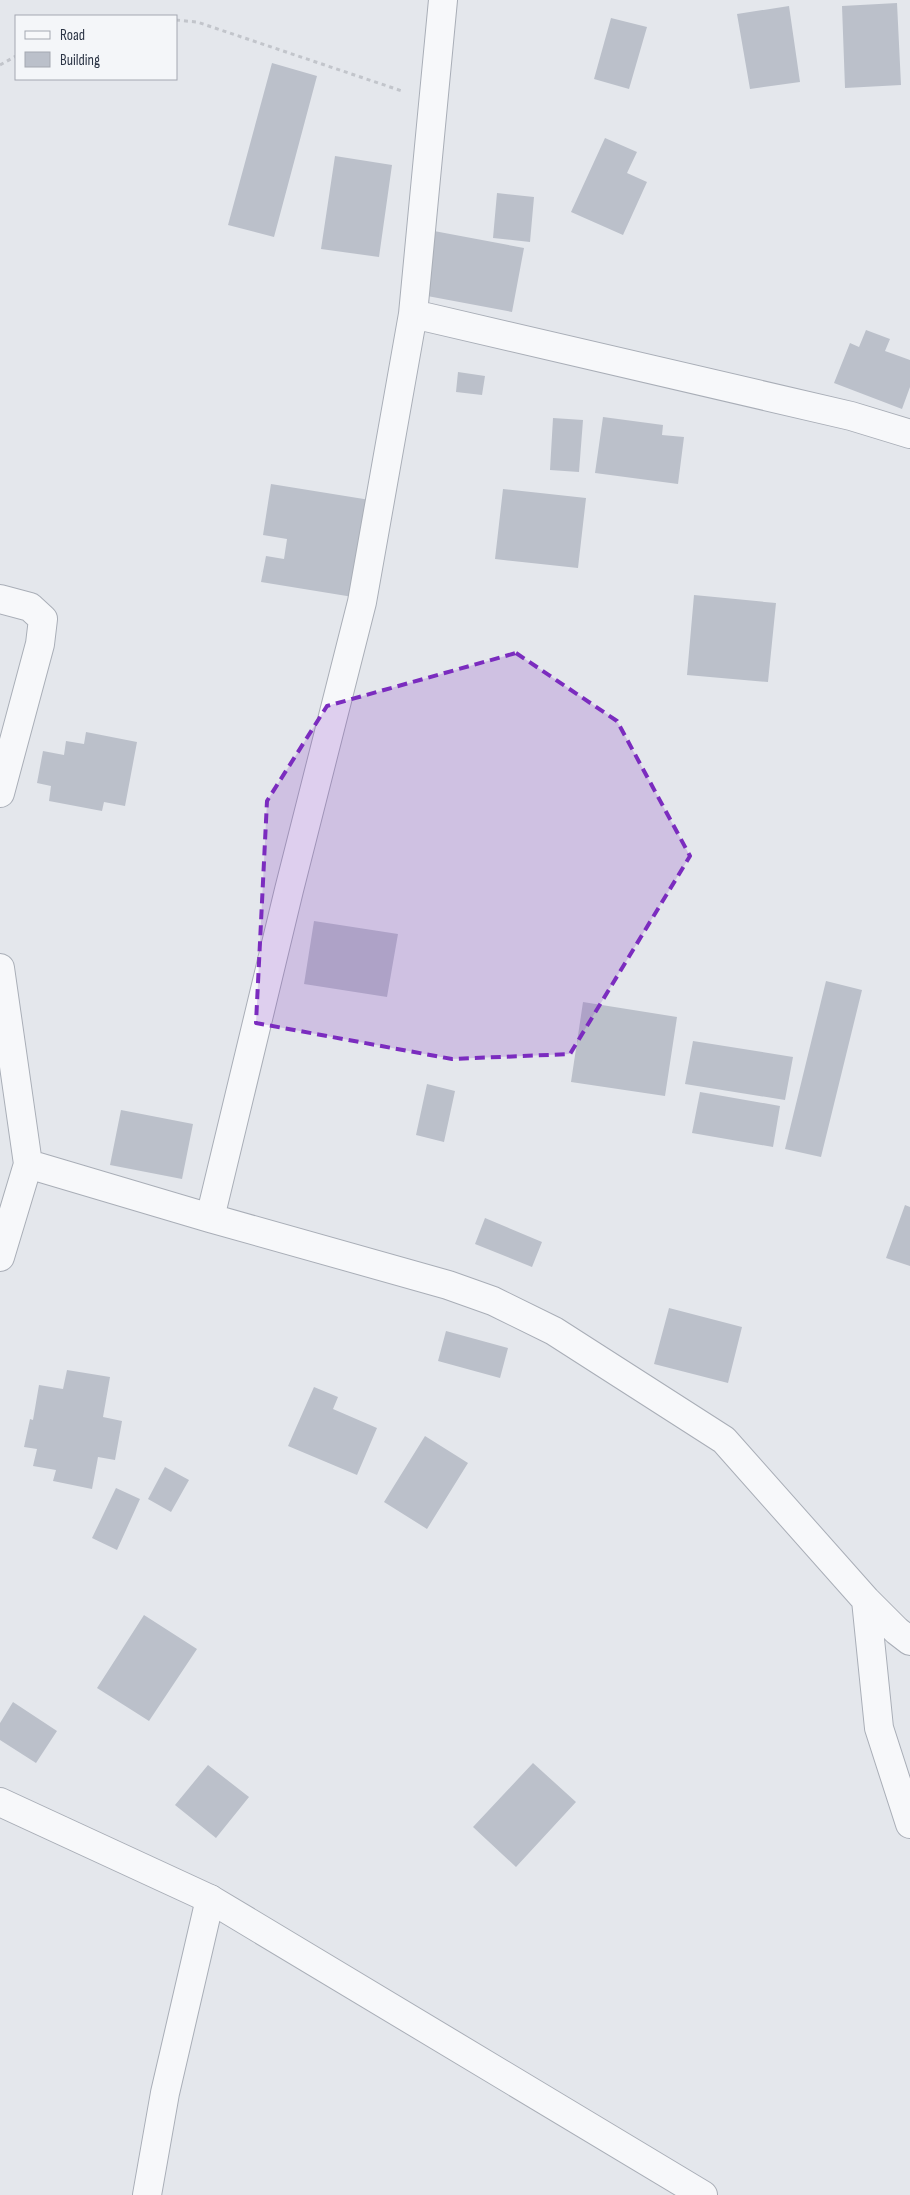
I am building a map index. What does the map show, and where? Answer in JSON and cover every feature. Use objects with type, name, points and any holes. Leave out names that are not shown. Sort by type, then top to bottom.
[{"type":"street","points":[[210,1218],[289,890],[362,602],[413,314],[443,0]]},
{"type":"street","points":[[413,314],[851,416],[910,434]]},
{"type":"street","points":[[0,599],[30,607],[43,619],[40,644],[0,793]]},
{"type":"street","points":[[0,968],[3,1005],[28,1164],[0,1257]]},
{"type":"street","points":[[28,1164],[210,1218],[448,1285],[493,1301],[554,1331],[724,1440],[866,1600],[897,1631],[910,1641]]},
{"type":"street","points":[[866,1600],[879,1728],[910,1824]]},
{"type":"street","points":[[0,1802],[210,1899],[703,2195]]},
{"type":"street","points":[[147,2195],[165,2092],[210,1899]]},
{"type":"path","points":[[178,20],[197,22],[433,101]]},
{"type":"path","points":[[0,65],[15,57]]},
{"type":"highlighted area","points":[[516,653],[617,721],[690,856],[570,1054],[452,1059],[256,1023],[267,801],[327,706]]},
{"type":"building","points":[[897,3],[901,85],[845,88],[842,6]]},
{"type":"building","points":[[789,6],[800,82],[750,89],[737,14]]},
{"type":"building","points":[[611,18],[647,27],[629,89],[594,79]]},
{"type":"building","points":[[272,63],[317,76],[274,237],[228,225]]},
{"type":"building","points":[[605,138],[637,152],[627,173],[647,182],[623,235],[571,212]]},
{"type":"building","points":[[335,156],[392,165],[379,257],[321,249]]},
{"type":"building","points":[[497,193],[534,197],[530,242],[493,238]]},
{"type":"building","points":[[434,231],[524,248],[512,312],[422,295]]},
{"type":"building","points":[[866,330],[890,339],[885,351],[910,360],[910,387],[902,409],[834,383],[850,343],[859,347]]},
{"type":"building","points":[[458,372],[485,376],[482,395],[456,392]]},
{"type":"building","points":[[603,417],[663,425],[662,435],[684,437],[678,484],[595,473]]},
{"type":"building","points":[[553,418],[583,420],[579,472],[550,470]]},
{"type":"building","points":[[271,484],[370,500],[353,597],[261,582],[266,556],[284,559],[287,539],[263,535]]},
{"type":"building","points":[[503,489],[586,498],[578,568],[495,559]]},
{"type":"building","points":[[694,595],[776,603],[768,682],[687,675]]},
{"type":"building","points":[[86,732],[137,742],[125,806],[104,802],[102,811],[49,801],[51,786],[37,783],[43,751],[64,755],[66,741],[84,744]]},
{"type":"building","points":[[314,921],[398,934],[387,997],[304,984]]},
{"type":"building","points":[[826,981],[862,990],[821,1157],[785,1149]]},
{"type":"building","points":[[583,1002],[677,1017],[665,1096],[571,1082]]},
{"type":"building","points":[[693,1041],[793,1057],[785,1100],[685,1084]]},
{"type":"building","points":[[427,1084],[455,1091],[444,1142],[416,1135]]},
{"type":"building","points":[[700,1092],[780,1106],[773,1147],[692,1133]]},
{"type":"building","points":[[121,1110],[193,1124],[182,1179],[110,1165]]},
{"type":"building","points":[[905,1205],[910,1207],[910,1266],[886,1258]]},
{"type":"building","points":[[485,1218],[542,1242],[532,1267],[475,1244]]},
{"type":"building","points":[[669,1308],[742,1327],[728,1383],[654,1364]]},
{"type":"building","points":[[446,1331],[508,1348],[500,1378],[438,1361]]},
{"type":"building","points":[[67,1370],[110,1377],[103,1417],[122,1421],[115,1460],[98,1457],[92,1489],[53,1481],[56,1470],[33,1466],[37,1449],[24,1447],[30,1419],[33,1420],[39,1385],[63,1389]]},
{"type":"building","points":[[314,1387],[338,1397],[333,1409],[377,1428],[357,1475],[288,1446]]},
{"type":"building","points":[[425,1436],[468,1463],[427,1529],[384,1502]]},
{"type":"building","points":[[165,1467],[189,1480],[171,1512],[148,1499]]},
{"type":"building","points":[[116,1488],[140,1499],[117,1550],[92,1538]]},
{"type":"building","points":[[144,1615],[197,1649],[149,1721],[97,1688]]},
{"type":"building","points":[[13,1702],[57,1731],[36,1763],[0,1740],[0,1723]]},
{"type":"building","points":[[533,1763],[576,1802],[516,1867],[473,1827]]},
{"type":"building","points":[[208,1765],[249,1797],[216,1838],[175,1805]]}]
